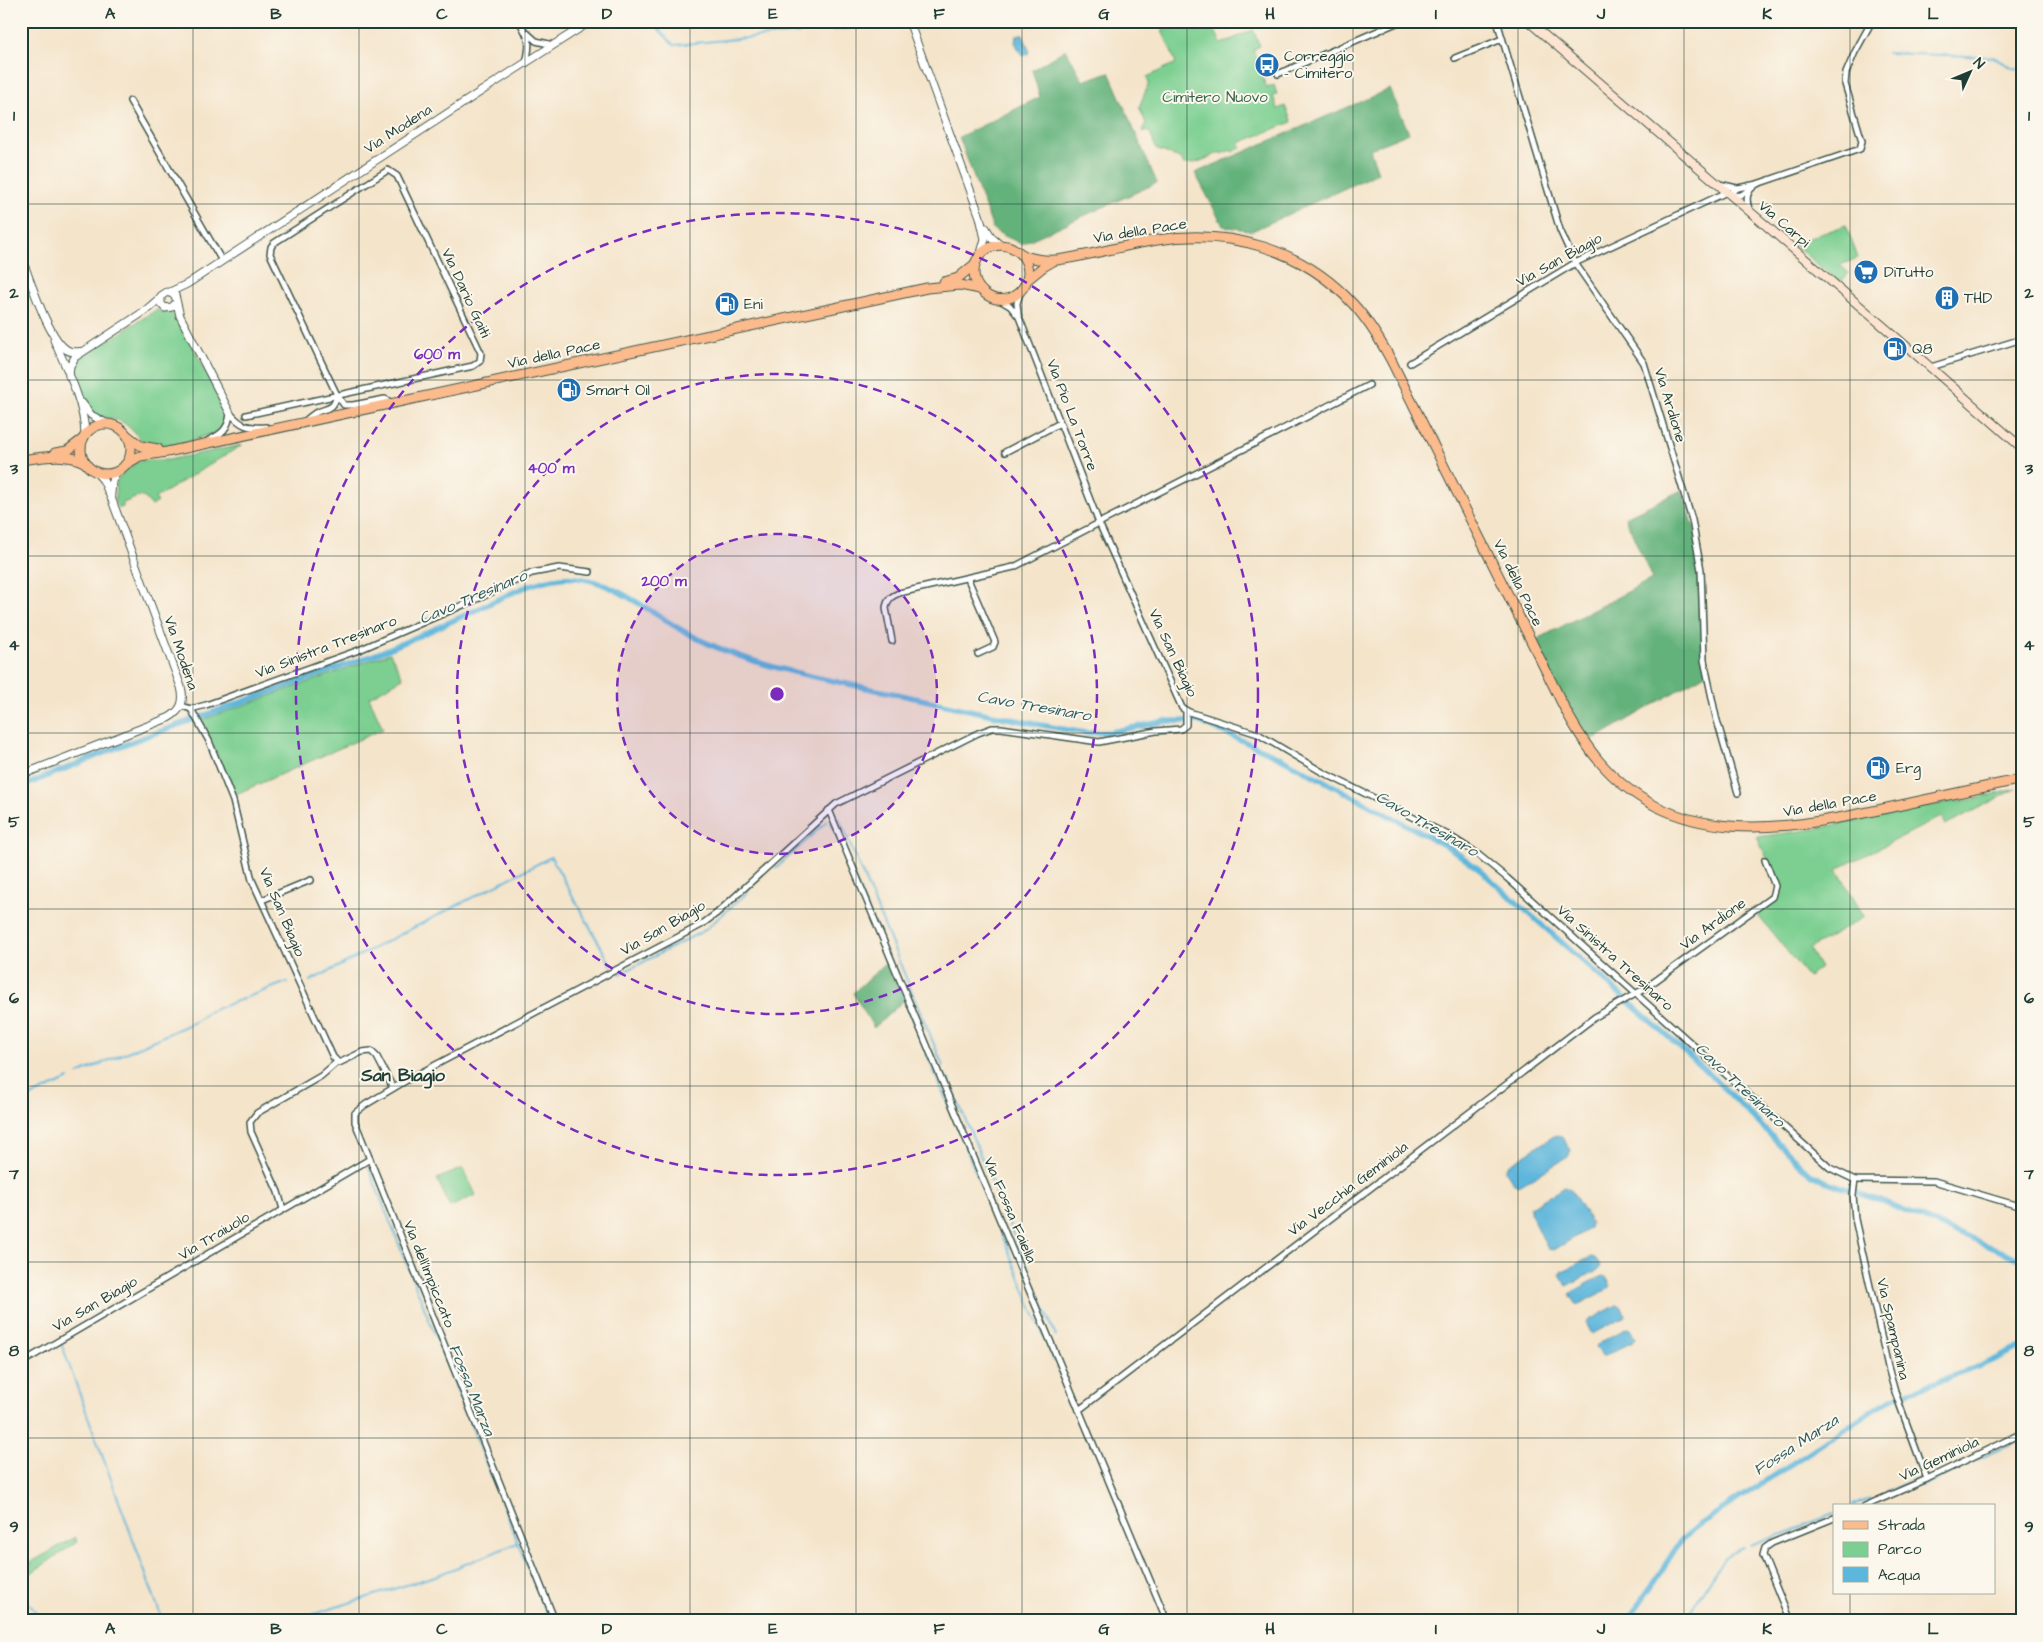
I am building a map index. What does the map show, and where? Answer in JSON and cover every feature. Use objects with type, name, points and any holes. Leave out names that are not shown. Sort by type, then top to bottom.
[{"type":"main road","name":"Via Carpi","points":[[1528,21],[1931,367],[2022,448]]},
{"type":"main road","name":"Via della Pace","points":[[1021,254],[1042,260],[1056,260],[1158,239],[1216,236],[1253,243],[1288,255],[1314,270],[1337,288],[1363,316],[1391,360],[1566,711],[1581,737],[1611,774],[1640,797],[1659,808],[1711,825],[1775,828],[1842,818],[2022,779]]},
{"type":"main road","points":[[1000,245],[1014,248],[1021,254],[1028,266],[1027,281],[1022,290],[1011,298],[998,299],[987,295],[980,289],[974,276],[976,263],[981,254],[990,247],[1000,245]]},
{"type":"main road","name":"Via della Pace","points":[[1027,281],[1031,276],[1056,260]]},
{"type":"main road","name":"Via della Pace","points":[[927,288],[958,278],[968,272],[976,263]]},
{"type":"main road","name":"Via della Pace","points":[[117,472],[140,456],[199,446],[927,288],[960,284],[980,289]]},
{"type":"main road","points":[[33,459],[66,451],[84,437],[94,426],[106,423]]},
{"type":"main road","name":"Via della Pace","points":[[106,423],[118,426],[145,448],[186,448]]},
{"type":"main road","points":[[126,465],[132,451],[128,435]]},
{"type":"main road","points":[[84,437],[82,454],[86,463]]},
{"type":"main road","points":[[21,460],[66,456],[86,463],[95,472],[109,474],[117,472]]},
{"type":"street","points":[[520,21],[530,45],[539,54]]},
{"type":"street","name":"Via Modena","points":[[69,376],[72,362],[83,351],[146,311],[164,293],[187,284],[222,262],[591,21]]},
{"type":"street","points":[[909,21],[980,217],[985,238],[981,254]]},
{"type":"street","points":[[1278,74],[1401,21]]},
{"type":"street","name":"Via Ardione","points":[[1497,21],[1560,230],[1575,263],[1644,363],[1692,520],[1701,570],[1704,660],[1716,717],[1738,793]]},
{"type":"street","points":[[1729,194],[1738,188],[1757,184],[1858,150],[1862,142],[1845,84],[1846,73],[1872,21]]},
{"type":"street","points":[[526,32],[536,40],[553,45]]},
{"type":"street","points":[[1455,58],[1502,39]]},
{"type":"street","points":[[536,40],[539,54]]},
{"type":"street","points":[[526,63],[530,45]]},
{"type":"street","points":[[130,101],[222,262]]},
{"type":"street","name":"Via Dario Gaiti","points":[[246,415],[473,366],[480,361],[481,353],[395,173],[388,170],[382,172],[274,243],[271,247],[270,254],[337,395]]},
{"type":"street","points":[[1716,183],[1738,188]]},
{"type":"street","name":"Via San Biagio","points":[[1410,364],[1575,263],[1729,194],[1740,195],[1757,184]]},
{"type":"street","points":[[1749,190],[1747,200],[1753,214]]},
{"type":"street","points":[[322,196],[329,207]]},
{"type":"street","points":[[980,217],[989,234],[1000,245]]},
{"type":"street","points":[[21,256],[76,394],[84,418],[84,437]]},
{"type":"street","name":"Via Modena","points":[[146,311],[166,308],[176,302],[187,284]]},
{"type":"street","name":"Via Pio La Torre","points":[[1022,290],[1018,303],[1019,317],[1099,523]]},
{"type":"street","points":[[170,292],[175,295],[180,316],[230,413],[238,423],[245,426],[282,427]]},
{"type":"street","points":[[160,298],[160,304],[180,316]]},
{"type":"street","name":"Via Pio La Torre","points":[[998,299],[1010,306],[1019,317]]},
{"type":"street","points":[[47,321],[56,338],[67,350],[74,352],[83,351]]},
{"type":"street","points":[[1931,367],[2022,339]]},
{"type":"street","points":[[892,641],[886,608],[891,597],[900,593],[1014,567],[1369,385]]},
{"type":"street","points":[[76,394],[91,415],[106,423]]},
{"type":"street","points":[[337,395],[344,405],[385,398],[393,403]]},
{"type":"street","points":[[304,423],[314,413],[331,408],[335,404],[337,395]]},
{"type":"street","points":[[199,446],[221,434],[228,424],[230,413]]},
{"type":"street","points":[[1005,452],[1060,423]]},
{"type":"street","points":[[95,472],[103,480],[112,500]]},
{"type":"street","points":[[112,500],[111,485],[117,472]]},
{"type":"street","name":"Via Modena","points":[[21,775],[168,718],[182,706],[181,687],[112,500]]},
{"type":"street","name":"Via San Biagio","points":[[393,1088],[701,925],[717,913],[829,810],[848,797],[970,736],[992,728],[1012,729],[1099,742],[1156,731],[1181,729],[1185,726],[1186,711],[1182,708],[1175,694],[1099,523]]},
{"type":"street","name":"Via Sinistra Tresinaro","points":[[192,711],[359,650],[532,573],[559,568],[590,572]]},
{"type":"street","points":[[968,579],[995,640],[993,646],[978,654]]},
{"type":"street","points":[[182,706],[192,711]]},
{"type":"street","name":"Via San Biagio","points":[[192,711],[197,723],[209,741],[233,801],[248,868],[332,1056],[337,1062]]},
{"type":"street","name":"Via Sinistra Tresinaro","points":[[1186,711],[1258,734],[1322,772],[1462,843],[1507,878],[1830,1168],[1855,1180],[1934,1181],[2022,1207]]},
{"type":"street","name":"Via Fossa Faiella","points":[[829,810],[898,971],[1167,1621]]},
{"type":"street","name":"Via Ardione","points":[[1634,994],[1772,897],[1775,886],[1765,860]]},
{"type":"street","points":[[262,900],[311,880]]},
{"type":"street","name":"Via Vecchia Geminiola","points":[[1079,1410],[1595,1017],[1634,994]]},
{"type":"street","points":[[370,1159],[283,1209],[278,1192],[251,1132],[250,1122],[257,1113],[321,1076],[337,1062],[342,1062],[362,1052],[371,1051],[377,1057],[393,1088]]},
{"type":"street","name":"Via dell'Impiccato","points":[[393,1088],[364,1105],[355,1113],[355,1122],[555,1621]]},
{"type":"street","name":"Via Spampanina","points":[[1855,1180],[1853,1195],[1855,1219],[1895,1392],[1927,1479]]},
{"type":"street","name":"Via Traiuolo","points":[[157,1284],[283,1209]]},
{"type":"street","name":"Via San Biagio","points":[[21,1363],[157,1284]]},
{"type":"street","name":"Via Geminiola","points":[[1871,1504],[2022,1433]]},
{"type":"street","points":[[1790,1621],[1765,1559],[1765,1548],[1772,1543],[1833,1518]]},
{"type":"green space","name":"Cimitero Nuovo","points":[[1181,21],[1203,21],[1205,25],[1212,23],[1221,44],[1253,30],[1260,46],[1253,50],[1260,65],[1259,62],[1263,60],[1267,69],[1260,72],[1267,88],[1274,85],[1277,94],[1273,96],[1278,109],[1285,106],[1292,122],[1239,143],[1241,148],[1232,152],[1231,150],[1221,154],[1220,152],[1202,161],[1192,163],[1183,164],[1182,159],[1156,149],[1150,132],[1142,131],[1146,123],[1139,107],[1149,83],[1147,77],[1176,63],[1162,30]]},
{"type":"green space","points":[[1066,49],[1083,81],[1109,72],[1157,183],[1021,244],[993,229],[959,137],[1040,97],[1032,70]]},
{"type":"green space","points":[[1390,89],[1409,133],[1370,149],[1378,173],[1252,231],[1223,226],[1195,173]]},
{"type":"green space","points":[[1846,225],[1858,258],[1840,265],[1849,273],[1840,283],[1793,244]]},
{"type":"green space","points":[[156,310],[170,312],[181,323],[227,415],[225,424],[219,431],[169,446],[150,445],[121,421],[98,416],[92,412],[81,398],[75,373],[79,359]]},
{"type":"green space","points":[[242,445],[155,498],[158,502],[152,506],[145,498],[140,496],[123,503],[123,507],[118,508],[115,502],[116,482],[120,476],[137,462],[144,460],[168,460]]},
{"type":"green space","points":[[1682,490],[1696,533],[1707,673],[1588,743],[1532,642],[1652,579],[1625,517]]},
{"type":"green space","points":[[390,653],[403,678],[369,697],[383,729],[234,795],[202,720]]},
{"type":"green space","points":[[2016,789],[1945,825],[1941,817],[1837,869],[1864,917],[1809,949],[1820,968],[1808,977],[1756,913],[1778,898],[1781,889],[1757,837],[1814,829],[1955,801],[1970,800]]},
{"type":"green space","points":[[888,961],[904,1000],[874,1028],[853,993]]},
{"type":"green space","points":[[463,1168],[476,1195],[450,1207],[437,1179]]},
{"type":"green space","points":[[75,1537],[77,1542],[21,1580],[21,1568]]},
{"type":"water","points":[[1023,34],[1029,50],[1028,54],[1022,56],[1015,42],[1016,36]]},
{"type":"water","points":[[1554,1136],[1561,1136],[1571,1150],[1568,1157],[1519,1186],[1514,1184],[1505,1170],[1509,1165]]},
{"type":"water","points":[[1565,1187],[1572,1191],[1591,1223],[1590,1228],[1554,1250],[1548,1249],[1530,1212],[1530,1207]]},
{"type":"water","points":[[1591,1257],[1595,1258],[1601,1266],[1598,1270],[1566,1286],[1560,1275],[1563,1271]]},
{"type":"water","points":[[1602,1276],[1606,1277],[1611,1286],[1577,1305],[1570,1294]]},
{"type":"water","points":[[1617,1305],[1621,1306],[1626,1315],[1592,1334],[1586,1323]]},
{"type":"water","points":[[1627,1328],[1631,1329],[1636,1338],[1633,1342],[1602,1357],[1596,1346]]},
{"type":"waterway","points":[[651,21],[674,45],[903,23]]},
{"type":"waterway","points":[[1887,53],[1993,57],[2013,68],[2022,70]]},
{"type":"waterway","name":"Cavo Tresinaro","points":[[21,787],[128,743],[376,654],[509,594],[540,582],[561,578],[578,578],[611,588],[711,645],[762,664],[817,678],[1086,733],[1111,732],[1166,721],[1198,721],[1279,757],[1450,848],[1480,870],[1714,1078],[1802,1167],[1813,1175],[2022,1260]]},
{"type":"waterway","points":[[839,818],[943,1066]]},
{"type":"waterway","points":[[776,868],[827,821]]},
{"type":"waterway","points":[[831,822],[992,1211]]},
{"type":"waterway","points":[[310,981],[551,857],[611,965]]},
{"type":"waterway","points":[[620,974],[705,930],[748,892]]},
{"type":"waterway","points":[[78,1074],[197,1021],[208,1012],[287,982]]},
{"type":"waterway","points":[[948,1078],[1056,1336]]},
{"type":"waterway","points":[[21,1101],[69,1079]]},
{"type":"waterway","name":"Fossa Marza","points":[[369,1169],[549,1621]]},
{"type":"waterway","points":[[994,1216],[1054,1361]]},
{"type":"waterway","points":[[61,1343],[160,1613]]},
{"type":"waterway","name":"Fossa Marza","points":[[1627,1621],[1681,1540],[1700,1524],[1893,1397],[1973,1369],[2022,1347]]},
{"type":"waterway","points":[[1057,1367],[1076,1414]]},
{"type":"waterway","points":[[1921,1487],[2022,1438]]},
{"type":"waterway","points":[[1886,1492],[1914,1480]]},
{"type":"waterway","points":[[1857,1504],[1870,1498]]},
{"type":"waterway","points":[[1750,1546],[1833,1514]]},
{"type":"waterway","points":[[292,1621],[438,1575],[518,1543]]},
{"type":"waterway","points":[[1686,1621],[1724,1558],[1744,1548]]},
{"type":"waterway","points":[[21,1592],[42,1621]]},
{"type":"waterway","points":[[162,1617],[163,1621]]},
{"type":"place","name":"Correggio - Cimitero","points":[[1267,65]]},
{"type":"place","name":"DiTutto","points":[[1866,272]]},
{"type":"place","name":"THD","points":[[1947,298]]},
{"type":"place","name":"Eni","points":[[727,304]]},
{"type":"place","name":"Q8","points":[[1895,349]]},
{"type":"place","name":"Smart Oil","points":[[569,390]]},
{"type":"place","name":"Erg","points":[[1878,768]]},
{"type":"district","name":"San Biagio","points":[[403,1075]]}]
